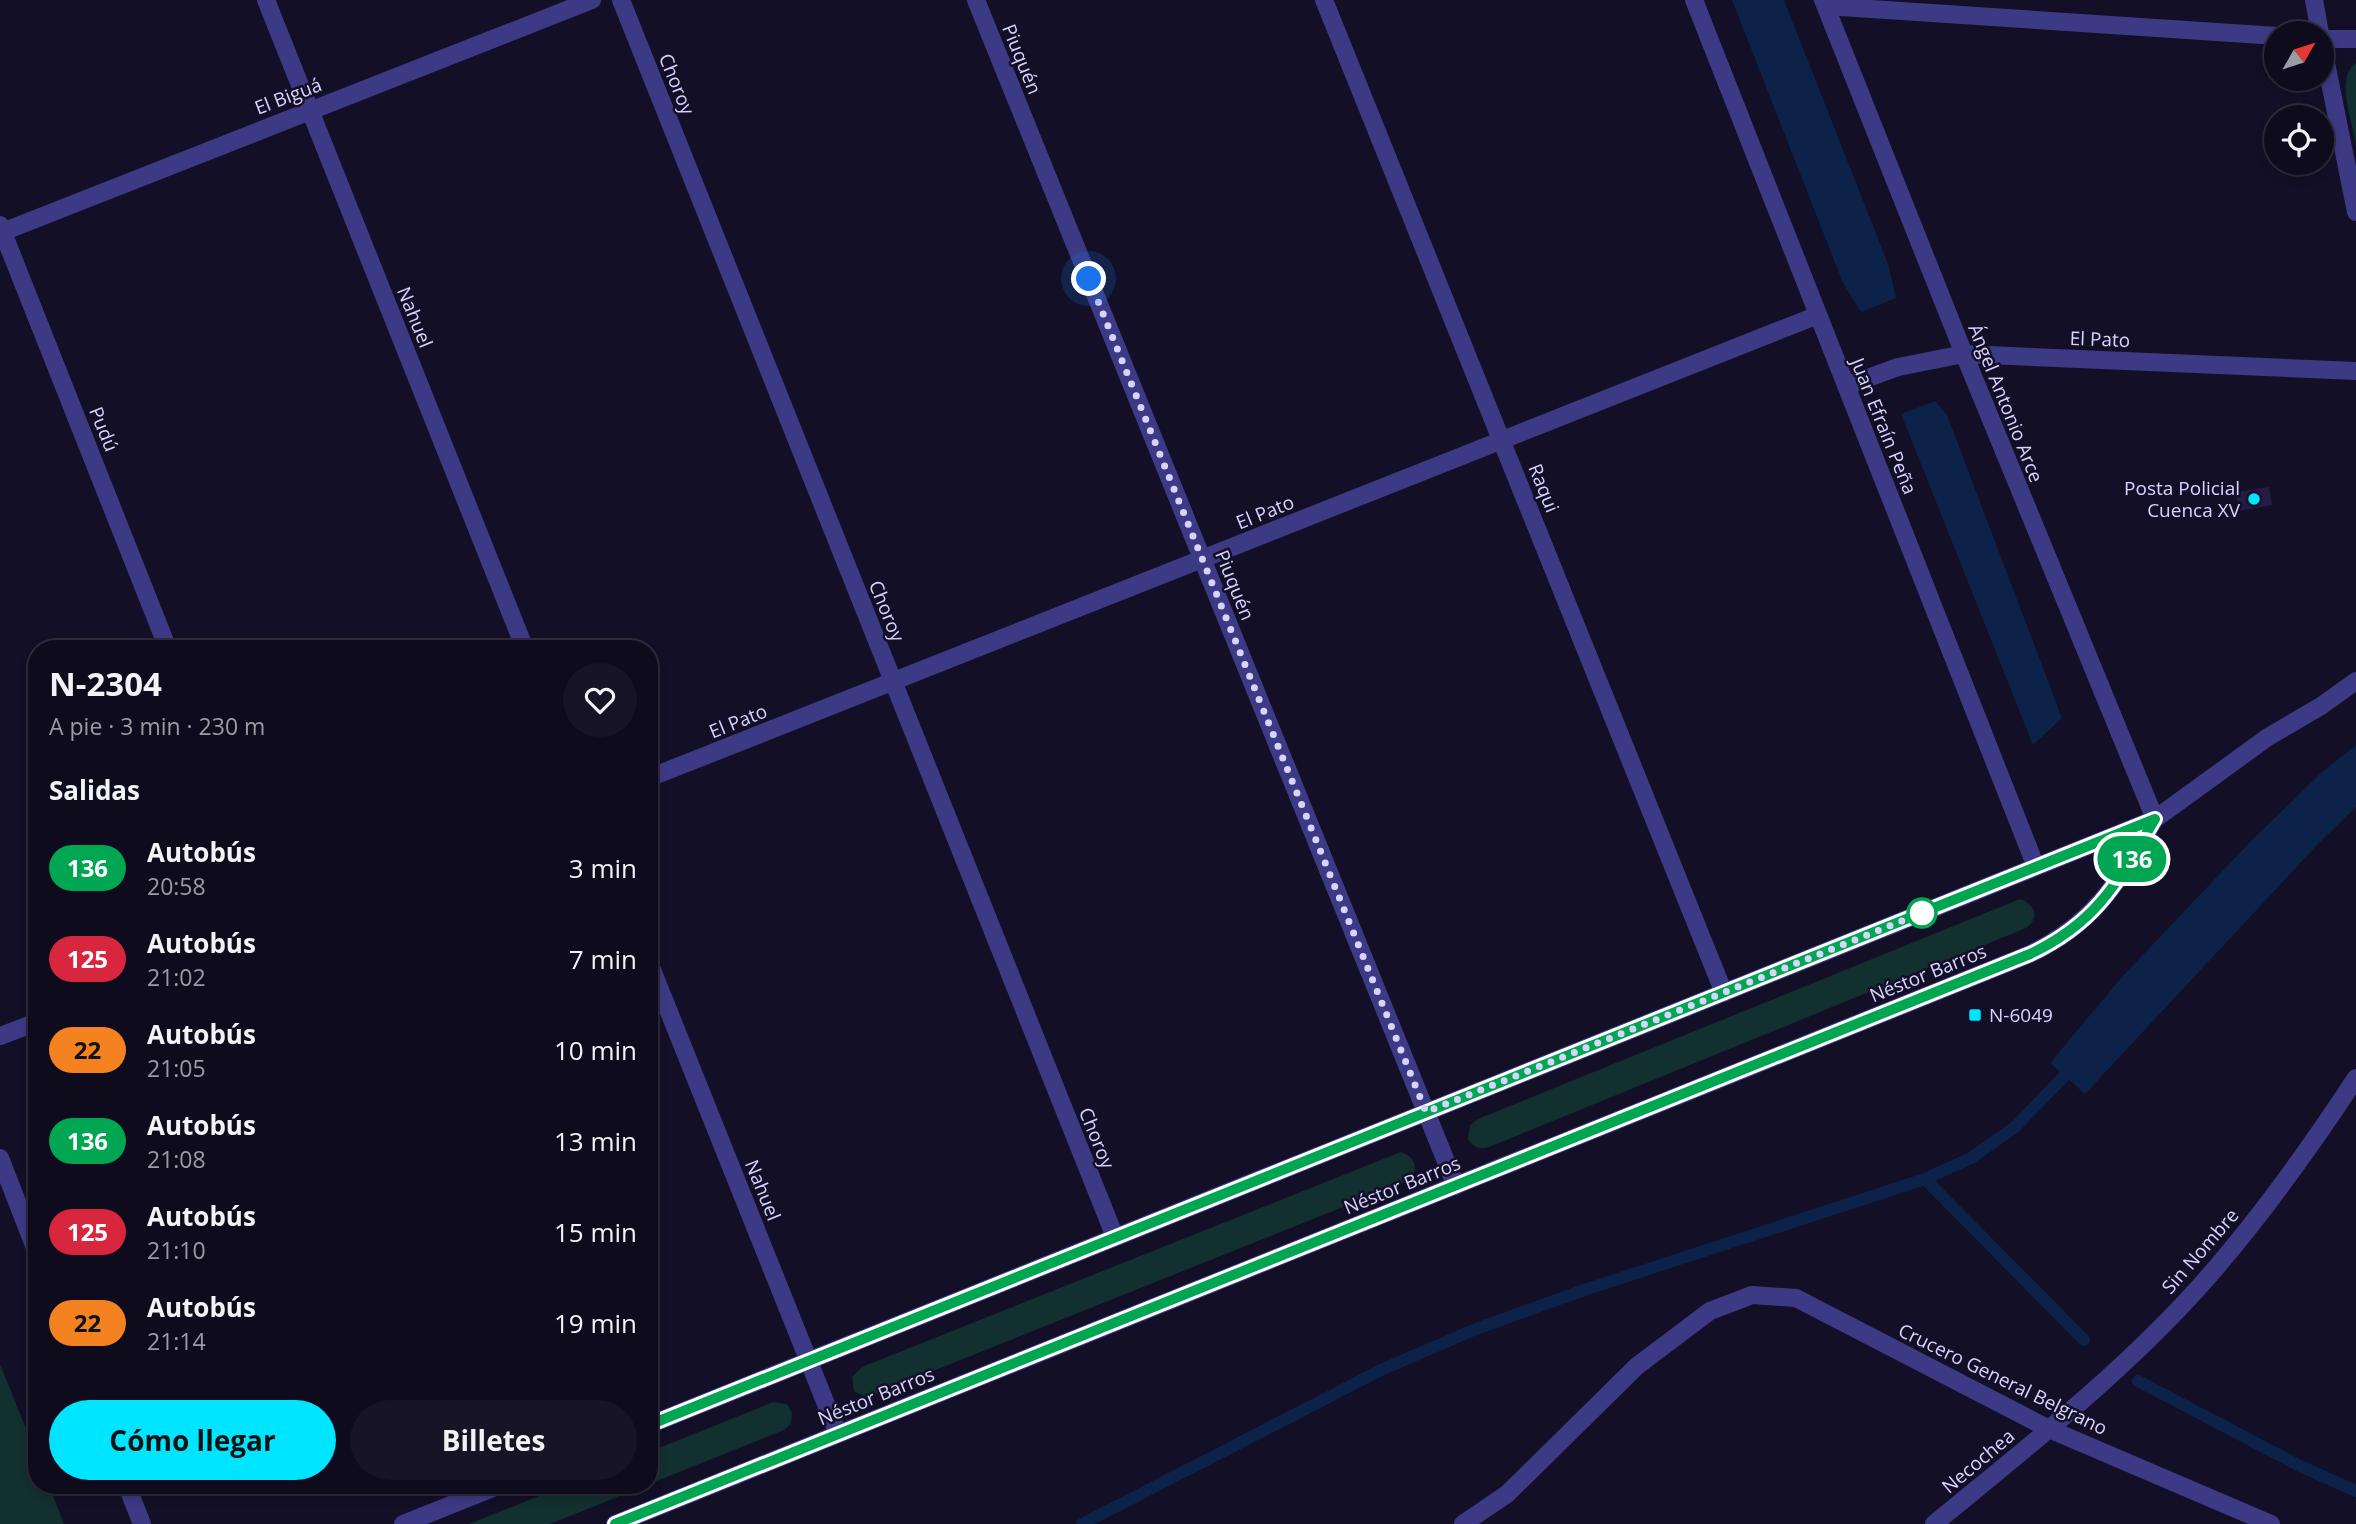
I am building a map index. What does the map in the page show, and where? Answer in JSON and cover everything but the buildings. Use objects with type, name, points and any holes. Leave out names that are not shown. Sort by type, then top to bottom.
[{"type":"street","name":"Nahuel","points":[[266,0],[521,640]]},
{"type":"street","name":"El Biguá","points":[[1,230],[592,0]]},
{"type":"street","name":"Choroy","points":[[621,0],[1115,1237]]},
{"type":"street","name":"Piuquén","points":[[976,0],[1456,1186]]},
{"type":"street","name":"Raqui","points":[[1324,0],[1724,993]]},
{"type":"street","name":"Juan Efraín Peña","points":[[1694,0],[2036,867]]},
{"type":"street","points":[[2314,0],[2318,21]]},
{"type":"street","points":[[1825,3],[2264,35]]},
{"type":"street","name":"Ángel Antonio Arce","points":[[1825,3],[1964,354],[2155,819]]},
{"type":"street","points":[[2334,40],[2356,39]]},
{"type":"street","points":[[2332,91],[2356,212]]},
{"type":"street","name":"Pudú","points":[[1,230],[164,640]]},
{"type":"street","name":"El Pato","points":[[658,774],[1818,315]]},
{"type":"street","name":"El Pato","points":[[1846,386],[1898,368],[1964,354],[2356,371]]},
{"type":"street","name":"Néstor Barros","points":[[658,1421],[2155,819],[2268,737],[2321,706],[2356,681]]},
{"type":"street","name":"Néstor Barros","points":[[615,1524],[2049,945],[2081,922],[2109,895],[2155,819]]},
{"type":"street","name":"Nahuel","points":[[658,985],[838,1434]]},
{"type":"street","points":[[0,1036],[28,1025]]},
{"type":"street","name":"Sin Nombre","points":[[2049,1429],[2139,1349],[2199,1287],[2255,1221],[2309,1150],[2356,1078]]},
{"type":"street","points":[[0,1158],[28,1230]]},
{"type":"street","name":"Crucero General Belgrano","points":[[1463,1524],[1507,1494],[1637,1366],[1710,1311],[1752,1295],[1796,1298],[2049,1429],[2271,1524]]},
{"type":"street","name":"Necochea","points":[[1934,1524],[2049,1429]]},
{"type":"street","points":[[130,1494],[142,1524]]},
{"type":"street","points":[[404,1524],[478,1494]]},
{"type":"green space","points":[[2356,63],[2356,144],[2346,89],[2350,70]]},
{"type":"green space","points":[[2020,899],[2029,904],[2034,912],[2033,920],[2026,928],[1489,1147],[1477,1147],[1468,1139],[1470,1125],[1478,1119]]},
{"type":"green space","points":[[1401,1152],[1410,1157],[1415,1165],[1414,1173],[1408,1181],[873,1395],[863,1396],[854,1391],[852,1377],[862,1367]]},
{"type":"green space","points":[[0,1364],[28,1434],[28,1494],[52,1494],[64,1524],[0,1524]]},
{"type":"green space","points":[[773,1402],[787,1404],[792,1413],[791,1423],[784,1430],[658,1480],[658,1448]]},
{"type":"green space","points":[[544,1494],[625,1494],[550,1524],[469,1524]]},
{"type":"water","points":[[1732,0],[1784,0],[1888,264],[1896,298],[1861,312],[1843,283]]},
{"type":"water","points":[[1935,401],[1947,415],[2062,718],[2033,745],[1901,414]]},
{"type":"water","points":[[2356,745],[2356,807],[2317,845],[2085,1094],[2050,1063],[2121,978],[2250,842],[2321,773]]},
{"type":"waterway","points":[[1082,1524],[1383,1369],[1476,1329],[1584,1290],[1925,1179],[1971,1158],[2015,1127],[2075,1065]]},
{"type":"waterway","points":[[1925,1179],[2084,1340]]},
{"type":"waterway","points":[[2138,1381],[2300,1466],[2356,1491]]},
{"type":"bus line","name":"136","points":[[615,1524],[2030,954],[2066,934],[2109,895],[2155,819],[658,1421]]},
{"type":"place","name":"Posta Policial Cuenca XV","points":[[2254,499]]},
{"type":"place","name":"N-6049","points":[[1975,1015]]},
{"type":"route","points":[[1089,279],[1426,1112],[1922,913]]}]
